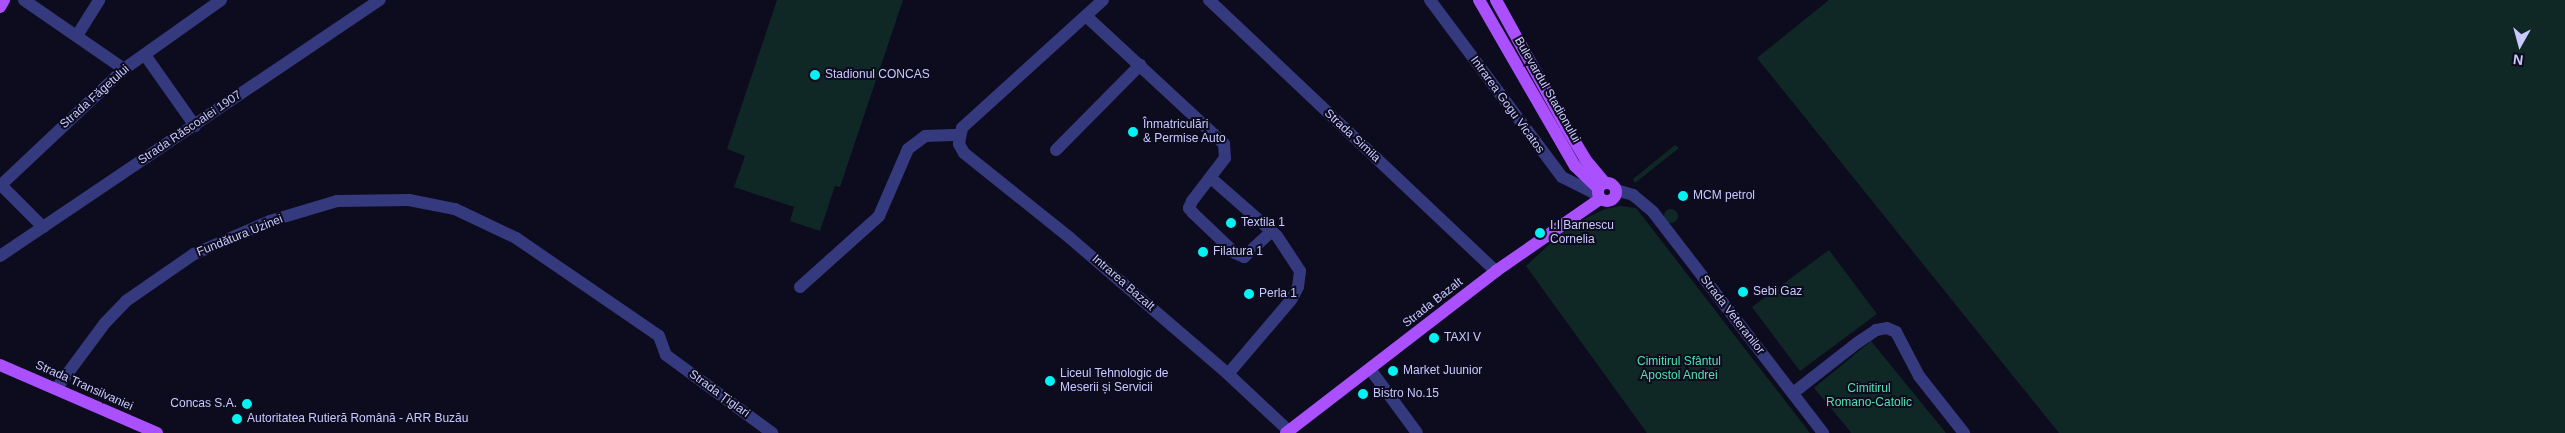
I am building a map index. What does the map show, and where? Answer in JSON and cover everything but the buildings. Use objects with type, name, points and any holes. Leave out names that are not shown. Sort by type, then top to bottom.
[{"type":"main road","points":[[0,7],[4,0]]},
{"type":"main road","name":"Bulevardul Stadionului","points":[[1479,0],[1575,166],[1605,192]]},
{"type":"main road","name":"Bulevardul Stadionului","points":[[1496,0],[1605,192]]},
{"type":"main road","name":"Strada Bazalt","points":[[1287,432],[1496,272],[1605,192]]},
{"type":"main road","name":"Strada Transilvaniei","points":[[0,365],[157,433]]},
{"type":"street","points":[[24,0],[78,34],[124,69]]},
{"type":"street","points":[[78,34],[100,0]]},
{"type":"street","name":"Strada Făgetului","points":[[0,185],[124,69],[221,0]]},
{"type":"street","name":"Strada Răscoalei 1907","points":[[0,256],[380,0]]},
{"type":"street","points":[[800,288],[878,216],[908,149],[926,136],[958,136],[962,128],[1103,0]]},
{"type":"street","name":"Strada Simila","points":[[1209,0],[1496,272]]},
{"type":"street","name":"Intrarea Gogu Vicatos","points":[[1430,0],[1562,176],[1605,192]]},
{"type":"street","points":[[1086,16],[1224,144],[1225,158],[1212,179],[1189,208],[1235,253],[1244,256],[1252,252],[1271,232]]},
{"type":"street","points":[[145,55],[195,126]]},
{"type":"street","points":[[1056,150],[1140,65]]},
{"type":"street","name":"Intrarea Bazalt","points":[[958,136],[964,152],[1070,238],[1228,374],[1287,432]]},
{"type":"street","points":[[1212,179],[1271,232],[1300,271],[1298,286],[1291,300],[1228,374]]},
{"type":"street","points":[[0,185],[43,227]]},
{"type":"street","name":"Strada Veteranilor","points":[[1605,192],[1639,199],[1653,212],[1823,433]]},
{"type":"street","name":"Fundătura Uzinei","points":[[56,389],[105,323],[126,301],[194,254],[270,221],[337,202],[387,198],[455,209],[516,238],[659,336],[666,355]]},
{"type":"street","points":[[1793,393],[1857,343],[1876,330],[1887,328],[1896,332],[1919,376],[1964,433]]},
{"type":"street","name":"Strada Țiglari","points":[[666,355],[772,433]]},
{"type":"street","points":[[1370,368],[1417,433]]},
{"type":"green space","name":"Stadionul CONCAS","points":[[777,0],[903,0],[840,187],[835,186],[820,231],[790,221],[794,207],[734,187],[745,156],[727,149]]},
{"type":"green space","points":[[1829,0],[2565,0],[2565,433],[2059,433],[1757,58]]},
{"type":"green space","points":[[1675,145],[1679,148],[1635,183],[1633,179]]},
{"type":"green space","name":"Cimitirul Sfântul Apostol Andrei","points":[[1621,206],[1636,208],[1810,433],[1647,433],[1526,266],[1568,227],[1605,209]]},
{"type":"green space","points":[[1668,209],[1674,209],[1678,216],[1674,223],[1668,223],[1664,219],[1664,213]]},
{"type":"green space","points":[[1829,250],[1877,314],[1800,371],[1752,307]]},
{"type":"green space","name":"Cimitirul Romano-Catolic","points":[[1871,341],[1946,433],[1851,433],[1814,388]]},
{"type":"place","name":"Stadionul CONCAS","points":[[815,75]]},
{"type":"place","name":"Înmatriculări & Permise Auto","points":[[1133,132]]},
{"type":"place","name":"MCM petrol","points":[[1683,196]]},
{"type":"place","name":"Textila 1","points":[[1231,223]]},
{"type":"place","name":"I.I Barnescu Cornelia","points":[[1540,233]]},
{"type":"place","name":"Filatura 1","points":[[1203,252]]},
{"type":"place","name":"Sebi Gaz","points":[[1743,292]]},
{"type":"place","name":"Perla 1","points":[[1249,294]]},
{"type":"place","name":"TAXI V","points":[[1434,338]]},
{"type":"place","name":"Market Juunior","points":[[1393,371]]},
{"type":"place","name":"Liceul Tehnologic de Meserii și Servicii","points":[[1050,381]]},
{"type":"place","name":"Bistro No.15","points":[[1363,394]]},
{"type":"place","name":"Concas S.A.","points":[[247,404]]},
{"type":"place","name":"Autoritatea Rutieră Română - ARR Buzău","points":[[237,419]]}]
